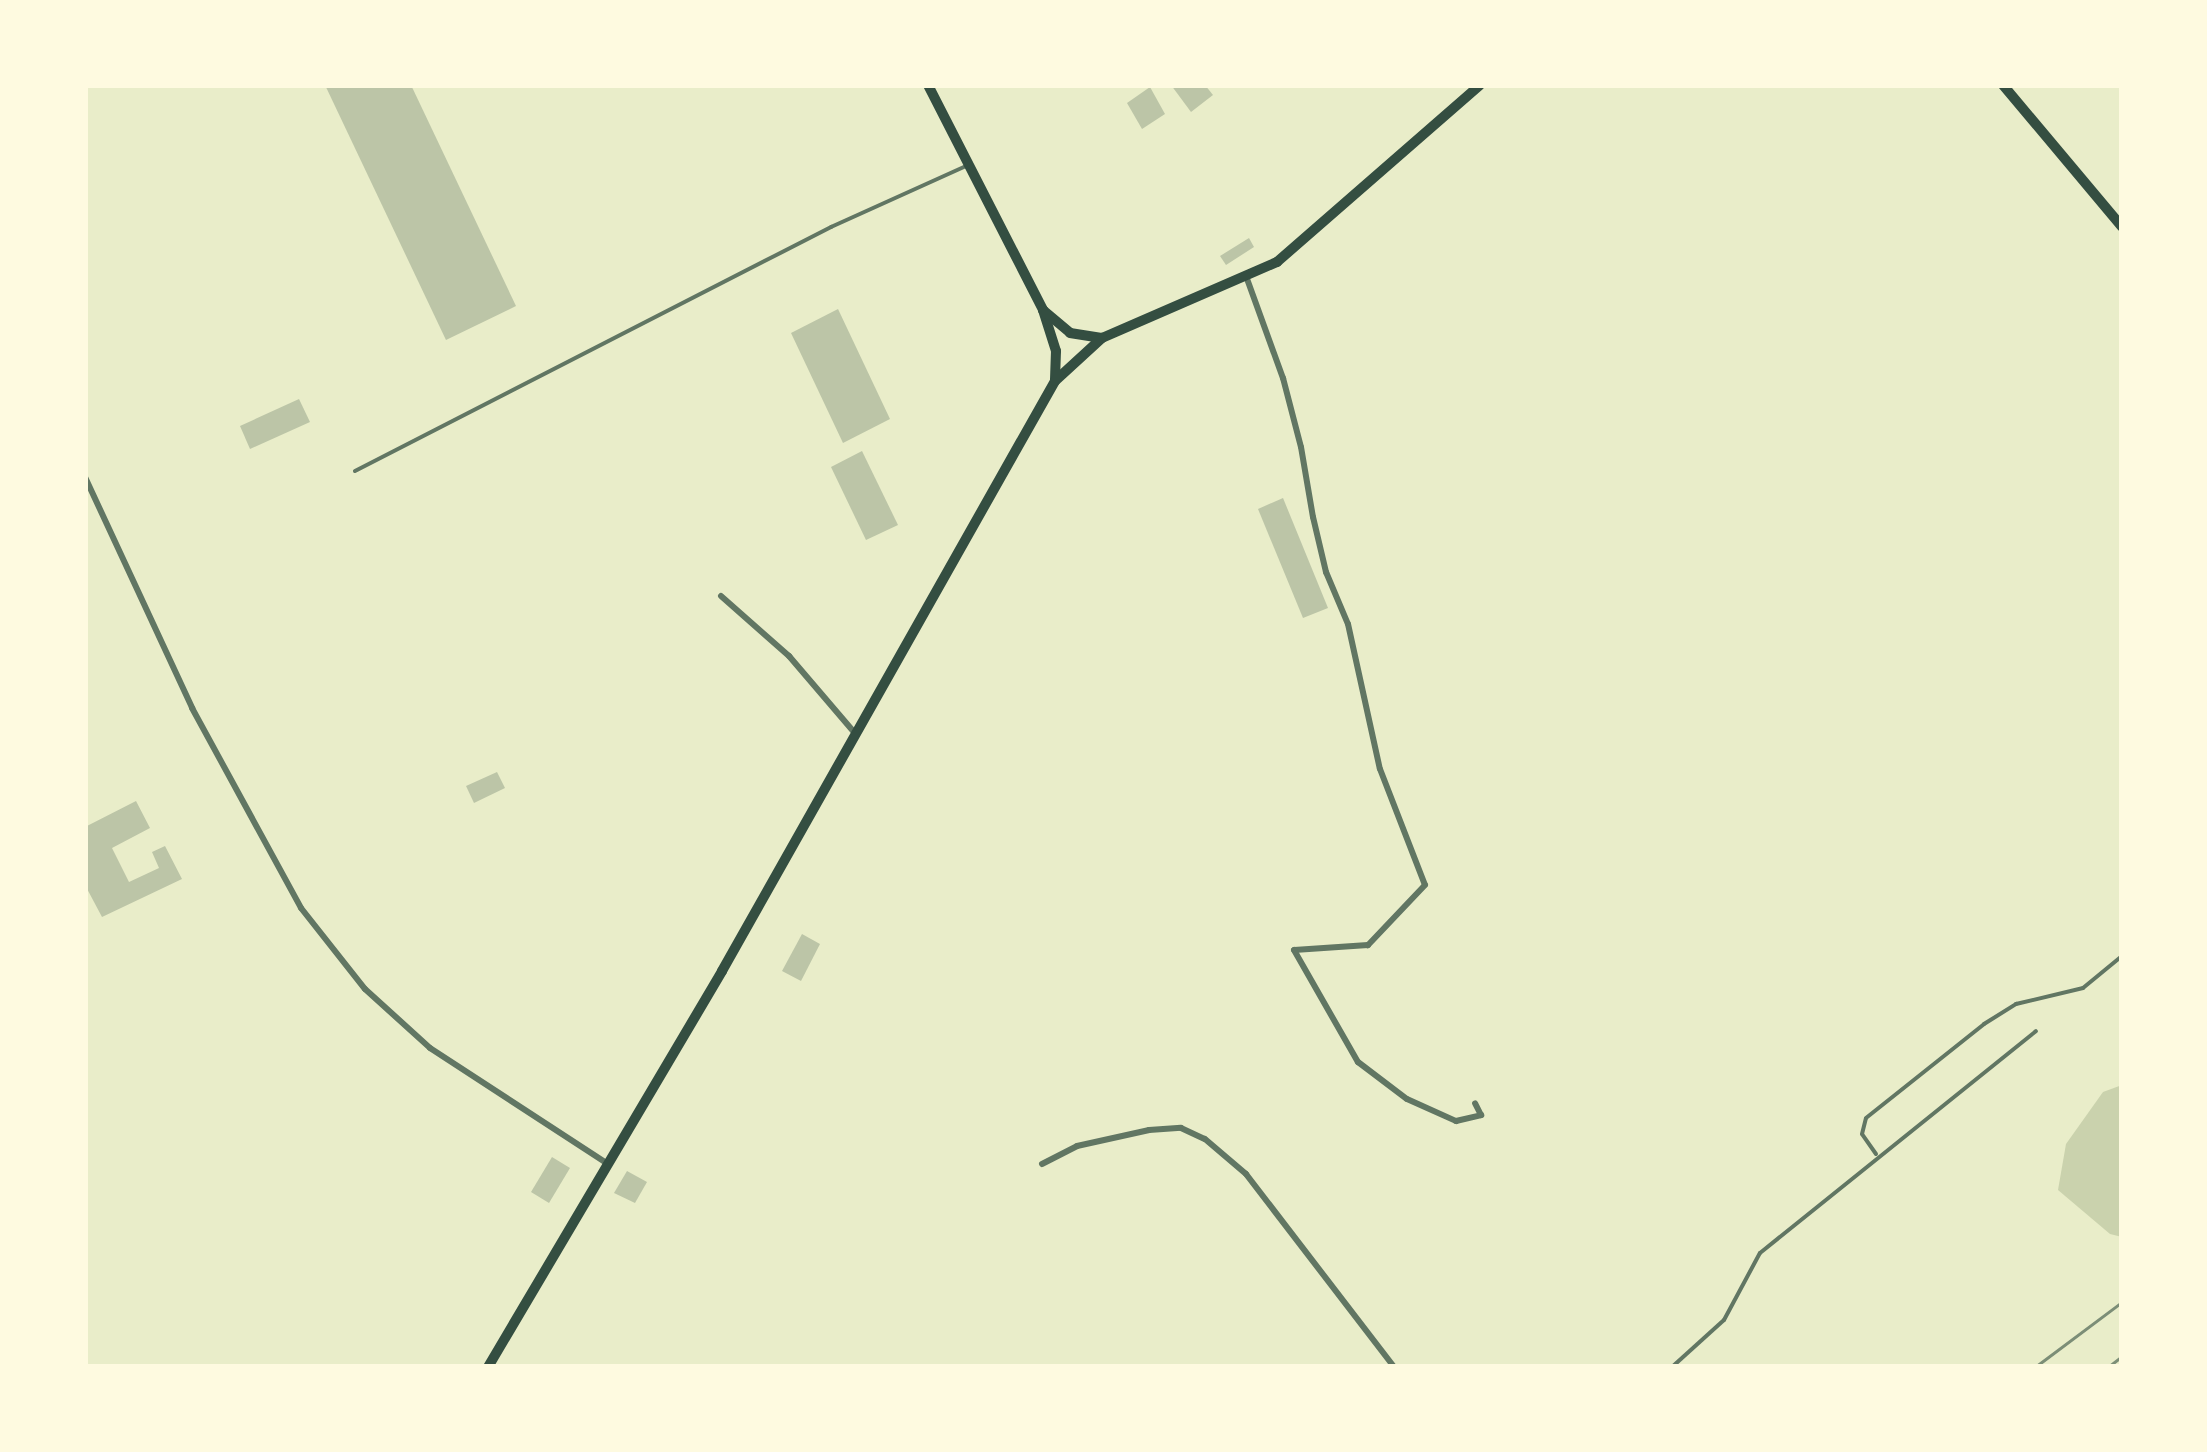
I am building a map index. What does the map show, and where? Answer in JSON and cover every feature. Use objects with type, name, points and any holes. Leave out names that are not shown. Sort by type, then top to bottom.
[{"type":"main road","points":[[928,85],[1044,310],[1056,351],[1055,380]]},
{"type":"main road","points":[[488,1367],[763,899],[853,731],[1055,380],[1102,338],[1276,262],[1480,85]]},
{"type":"main road","points":[[2003,85],[2122,227]]},
{"type":"main road","points":[[1044,310],[1070,333],[1102,338]]},
{"type":"street","points":[[1246,276],[1283,378],[1302,447],[1326,572],[1348,624],[1380,769],[1425,885],[1368,944],[1294,950],[1358,1062],[1407,1098],[1456,1121],[1481,1115],[1475,1103]]},
{"type":"street","points":[[85,476],[192,708],[301,908],[365,989],[430,1048],[608,1164]]},
{"type":"street","points":[[721,596],[789,656],[853,731]]},
{"type":"street","points":[[1042,1164],[1077,1146],[1149,1130],[1181,1128],[1206,1139],[1246,1174],[1394,1367]]},
{"type":"lane","points":[[356,471],[831,227],[968,165]]},
{"type":"lane","points":[[1877,1155],[1862,1134],[1866,1118],[1984,1024],[2016,1004],[2082,988],[2122,956]]},
{"type":"lane","points":[[1672,1367],[1724,1320],[1760,1252],[2036,1031]]},
{"type":"green space","points":[[2122,1085],[2122,1237],[2110,1234],[2058,1190],[2066,1144],[2103,1092]]},
{"type":"building","points":[[325,85],[411,85],[516,306],[446,340]]},
{"type":"building","points":[[1171,85],[1205,85],[1213,95],[1191,112]]},
{"type":"building","points":[[1150,87],[1165,114],[1142,129],[1127,103]]},
{"type":"building","points":[[1249,238],[1254,247],[1226,265],[1220,256]]},
{"type":"building","points":[[838,309],[890,419],[843,443],[791,333]]},
{"type":"building","points":[[299,399],[310,422],[250,449],[240,426]]},
{"type":"building","points":[[862,451],[898,525],[866,540],[831,467]]},
{"type":"building","points":[[1283,498],[1328,608],[1303,618],[1258,509]]},
{"type":"building","points":[[497,772],[505,788],[474,803],[466,786]]},
{"type":"building","points":[[136,801],[150,828],[112,848],[129,882],[159,868],[152,852],[165,846],[182,879],[102,917],[85,885],[85,827]]},
{"type":"building","points":[[802,934],[820,944],[801,981],[782,971]]},
{"type":"building","points":[[552,1157],[570,1168],[549,1203],[531,1192]]},
{"type":"building","points":[[627,1171],[647,1182],[635,1203],[614,1193]]},
{"type":"railway","points":[[2035,1367],[2122,1302]]},
{"type":"railway","points":[[2108,1367],[2122,1356]]}]
